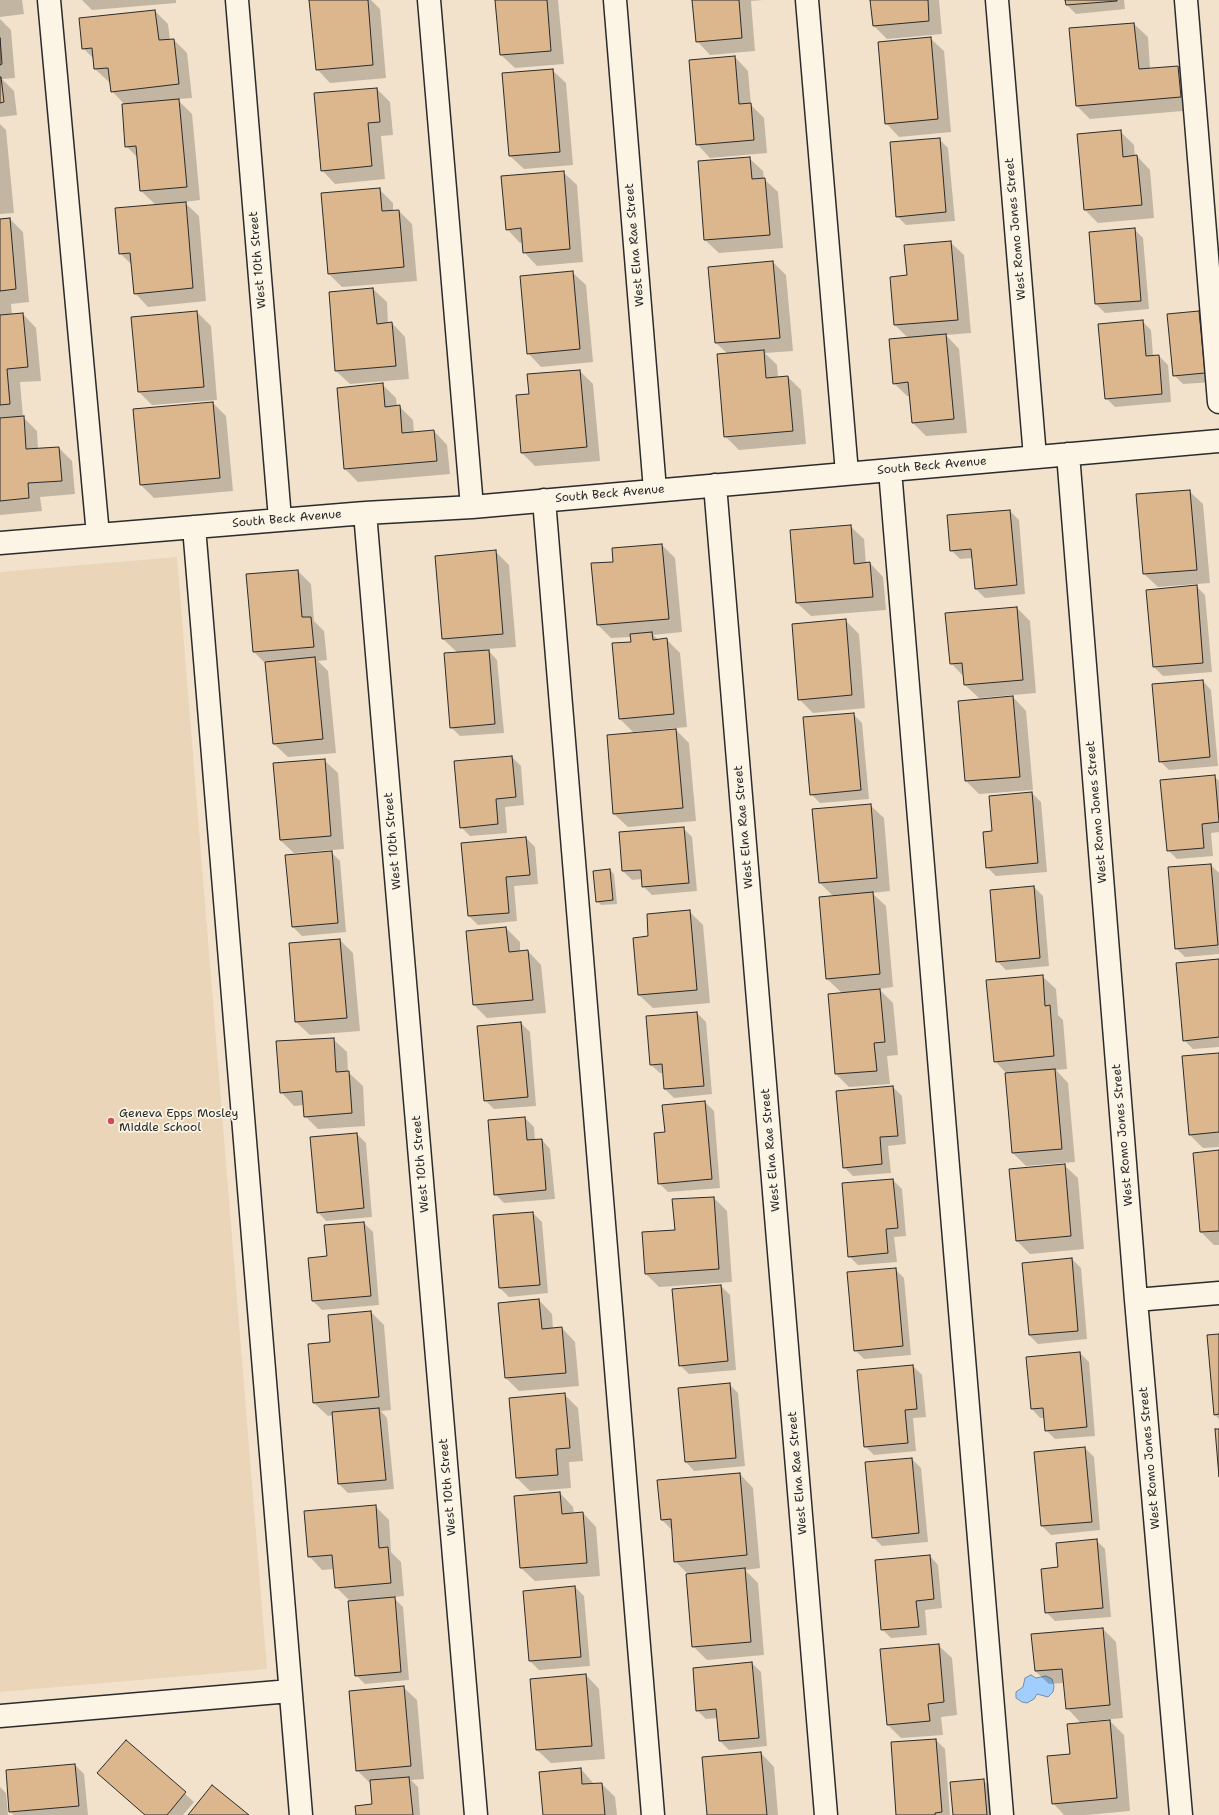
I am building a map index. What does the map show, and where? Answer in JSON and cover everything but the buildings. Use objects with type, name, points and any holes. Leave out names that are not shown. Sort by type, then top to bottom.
[{"type":"street","points":[[49,0],[98,535]]},
{"type":"street","name":"West 10th Street","points":[[237,0],[280,519]]},
{"type":"street","points":[[428,0],[472,507]]},
{"type":"street","name":"West Elna Rae Street","points":[[616,0],[655,490]]},
{"type":"street","points":[[807,0],[847,474]]},
{"type":"street","name":"West Romo Jones Street","points":[[997,0],[1035,457]]},
{"type":"street","points":[[1186,0],[1219,402]]},
{"type":"street","name":"South Beck Avenue","points":[[0,543],[280,519],[472,507],[1219,441]]},
{"type":"street","name":"West Romo Jones Street","points":[[1068,454],[1136,1300],[1181,1815]]},
{"type":"street","points":[[890,470],[1002,1815]]},
{"type":"street","name":"West Elna Rae Street","points":[[715,485],[826,1815]]},
{"type":"street","points":[[544,500],[653,1815]]},
{"type":"street","name":"West 10th Street","points":[[365,513],[476,1815]]},
{"type":"street","points":[[194,527],[301,1815]]},
{"type":"street","points":[[1136,1300],[1219,1293]]},
{"type":"street","points":[[0,1716],[290,1691]]},
{"type":"shaded area","name":"Geneva Epps Mosley Middle School","points":[[177,557],[267,1669],[0,1692],[0,572]]},
{"type":"water","points":[[1031,1675],[1036,1678],[1046,1676],[1052,1679],[1054,1686],[1053,1692],[1048,1697],[1037,1694],[1034,1699],[1027,1703],[1022,1702],[1016,1698],[1016,1692],[1023,1687],[1025,1678]]},
{"type":"place","name":"Geneva Epps Mosley Middle School","points":[[111,1121]]}]
